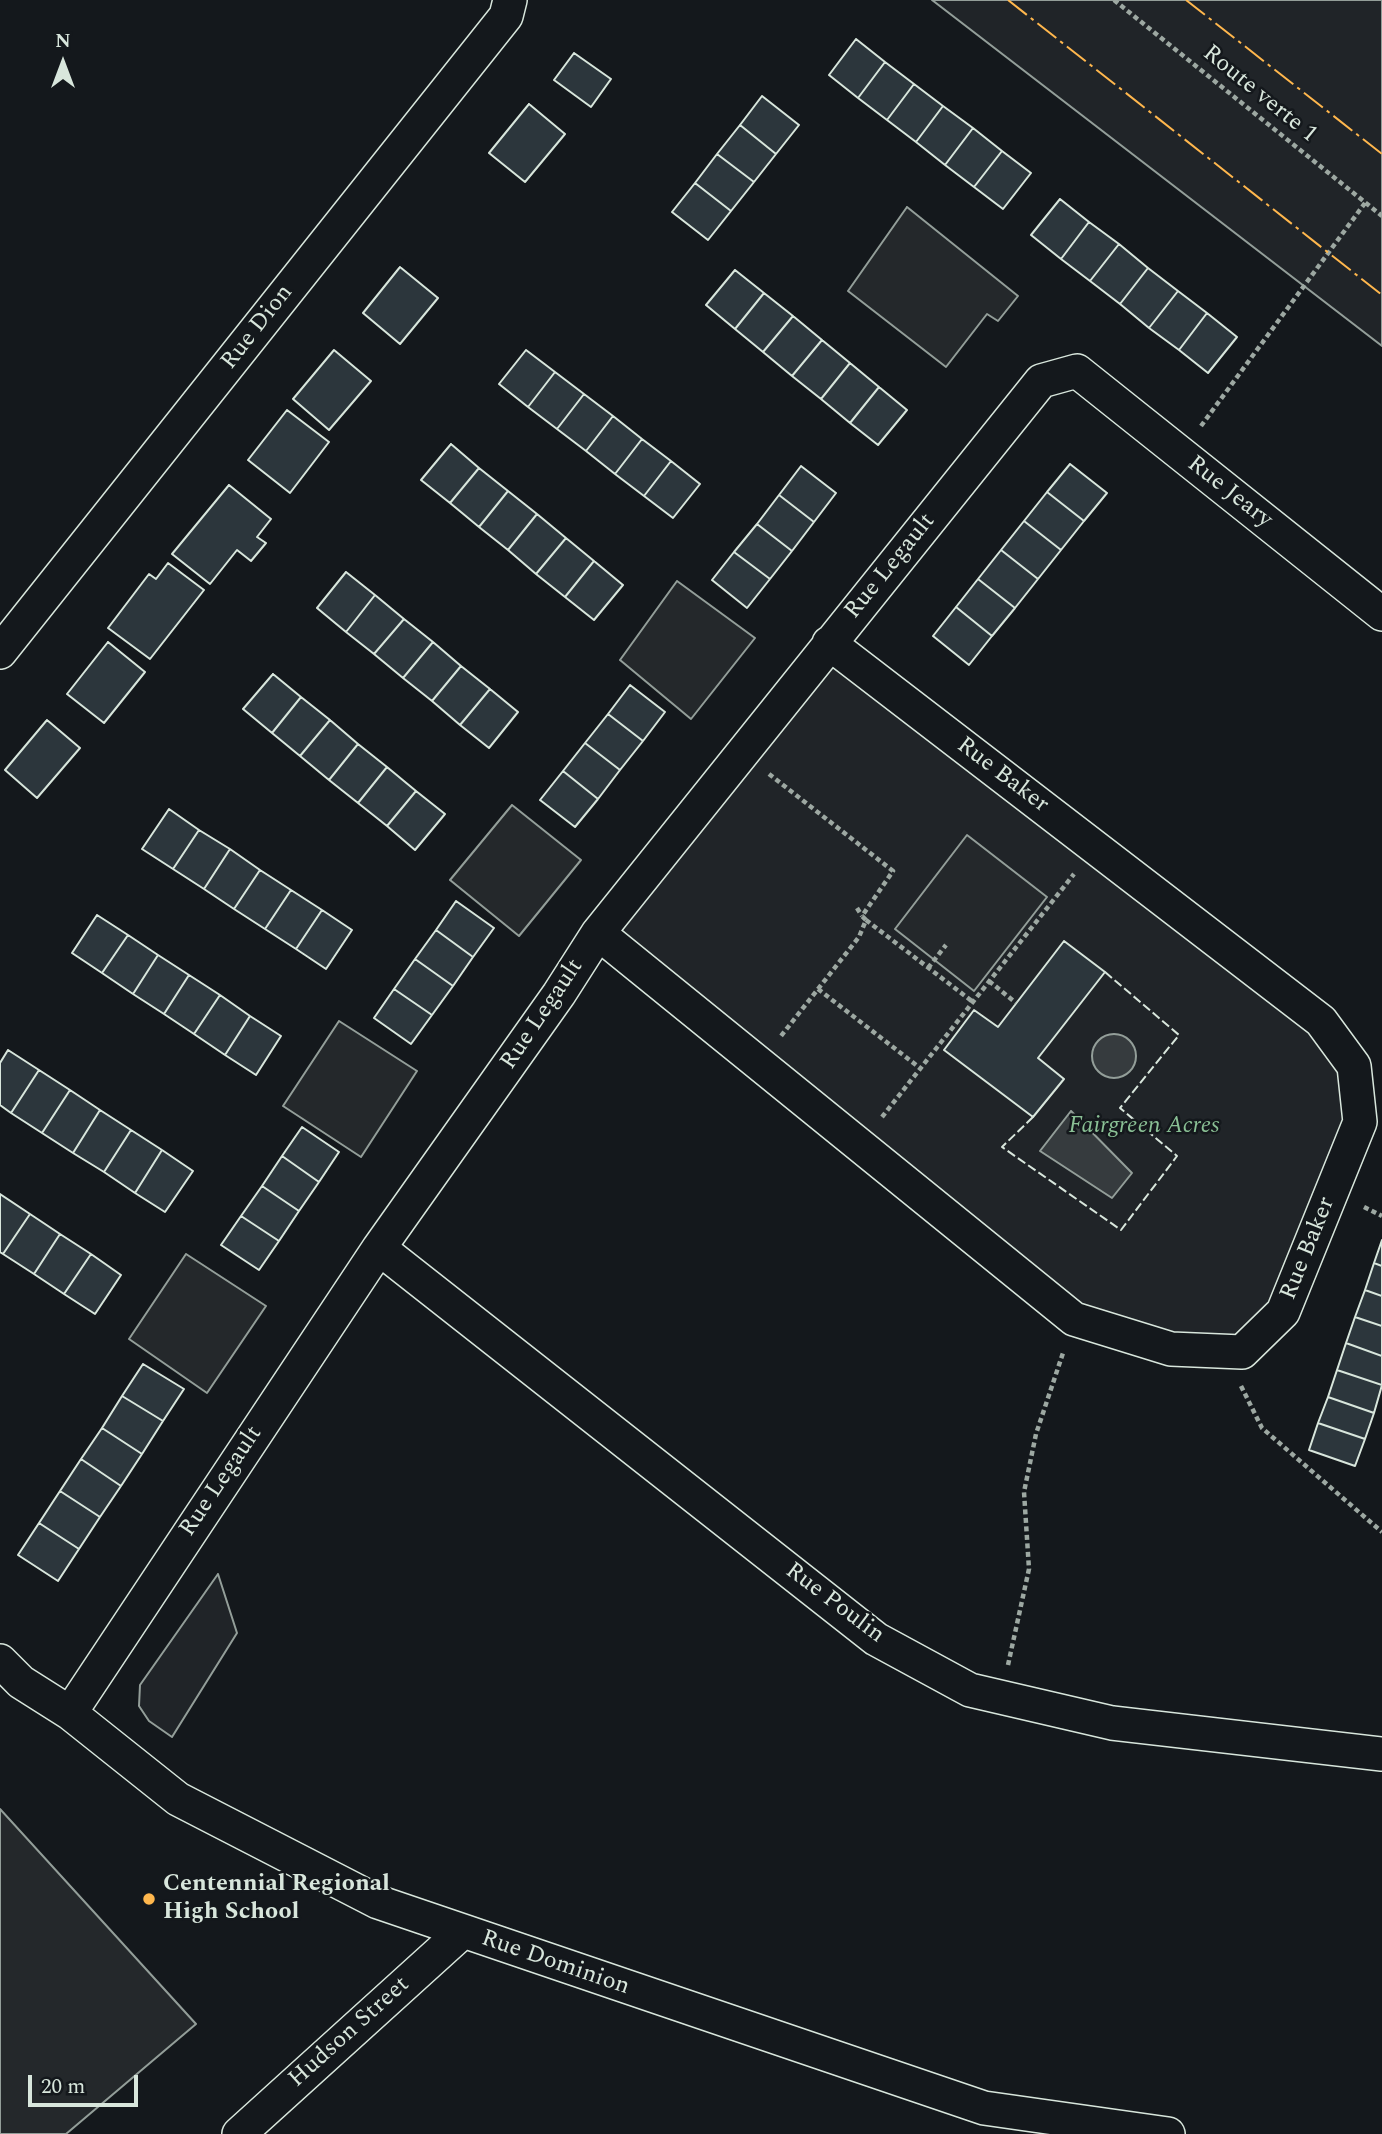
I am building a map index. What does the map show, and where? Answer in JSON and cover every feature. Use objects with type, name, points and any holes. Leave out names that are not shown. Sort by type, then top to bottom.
[{"type":"street","name":"Rue Dion","points":[[0,652],[506,16],[510,0]]},
{"type":"street","name":"Rue Jeary","points":[[1077,371],[1382,614]]},
{"type":"street","name":"Rue Legault","points":[[70,1713],[379,1248],[559,993],[598,933],[744,753],[828,643],[1041,381],[1077,371]]},
{"type":"street","name":"Rue Baker","points":[[598,933],[1074,1318],[1171,1349],[1242,1352],[1283,1312],[1360,1122],[1354,1066],[1321,1021],[828,643]]},
{"type":"street","name":"Rue Poulin","points":[[379,1248],[876,1639],[970,1690],[1112,1723],[1382,1754]]},
{"type":"street","name":"Rue Dominion","points":[[0,1661],[22,1682],[70,1713],[178,1800],[378,1902],[461,1933],[984,2108],[1168,2134]]},
{"type":"street","name":"Hudson Street","points":[[239,2134],[461,1933]]},
{"type":"path","name":"Route verte 1","points":[[1114,0],[1382,216]]},
{"type":"path","points":[[1180,455],[1365,203]]},
{"type":"path","points":[[744,753],[789,793],[893,872],[864,918],[859,937],[760,1065]]},
{"type":"path","points":[[860,1145],[1095,847]]},
{"type":"path","points":[[857,908],[864,918],[972,1002]]},
{"type":"path","points":[[928,968],[946,946]]},
{"type":"path","points":[[989,981],[1016,1003]]},
{"type":"path","points":[[818,989],[920,1068]]},
{"type":"path","points":[[1002,1697],[1029,1569],[1024,1492],[1036,1434],[1074,1318]]},
{"type":"path","points":[[1223,1351],[1262,1428],[1382,1532]]},
{"type":"green space","points":[[932,0],[1382,0],[1382,346]]},
{"type":"green space","name":"Fairgreen Acres","points":[[829,643],[1321,1021],[1360,1122],[1283,1312],[1242,1352],[1074,1319],[598,933]]},
{"type":"green space","points":[[218,1574],[237,1633],[172,1737],[149,1721],[139,1706],[140,1685]]},
{"type":"shaded area","points":[[907,207],[1018,296],[998,321],[987,314],[946,367],[848,291]]},
{"type":"shaded area","points":[[677,581],[755,638],[691,719],[620,660]]},
{"type":"shaded area","points":[[512,805],[581,860],[519,936],[450,880]]},
{"type":"shaded area","points":[[967,835],[1047,897],[974,991],[895,929]]},
{"type":"shaded area","points":[[339,1021],[417,1071],[361,1157],[283,1106]]},
{"type":"shaded area","points":[[1114,1034],[1129,1041],[1136,1056],[1129,1071],[1114,1078],[1099,1071],[1092,1056],[1099,1041]]},
{"type":"shaded area","points":[[1071,1111],[1132,1173],[1112,1198],[1040,1151]]},
{"type":"shaded area","points":[[186,1254],[266,1306],[207,1393],[129,1339]]},
{"type":"shaded area","points":[[0,1809],[196,2024],[66,2134],[0,2134]]},
{"type":"building","points":[[856,39],[885,62],[858,98],[829,75]]},
{"type":"building","points":[[574,53],[611,79],[591,107],[554,80]]},
{"type":"building","points":[[885,62],[914,84],[887,120],[858,98]]},
{"type":"building","points":[[914,84],[943,106],[916,142],[887,120]]},
{"type":"building","points":[[762,96],[799,125],[776,154],[740,125]]},
{"type":"building","points":[[529,104],[565,134],[525,182],[489,153]]},
{"type":"building","points":[[943,106],[973,128],[945,165],[916,142]]},
{"type":"building","points":[[740,125],[776,154],[754,182],[717,154]]},
{"type":"building","points":[[973,128],[1002,151],[974,187],[945,165]]},
{"type":"building","points":[[1002,151],[1031,173],[1003,209],[974,187]]},
{"type":"building","points":[[717,154],[754,182],[731,211],[695,183]]},
{"type":"building","points":[[695,183],[731,211],[708,240],[672,212]]},
{"type":"building","points":[[1060,199],[1089,222],[1061,259],[1031,235]]},
{"type":"building","points":[[1089,222],[1119,244],[1090,281],[1061,259]]},
{"type":"building","points":[[1119,244],[1148,268],[1120,304],[1090,281]]},
{"type":"building","points":[[400,267],[438,298],[400,344],[363,313]]},
{"type":"building","points":[[1148,268],[1178,291],[1149,328],[1120,304]]},
{"type":"building","points":[[735,270],[764,293],[735,329],[706,305]]},
{"type":"building","points":[[1178,291],[1207,313],[1179,350],[1149,328]]},
{"type":"building","points":[[764,293],[793,316],[763,352],[735,329]]},
{"type":"building","points":[[1207,313],[1237,337],[1208,373],[1179,350]]},
{"type":"building","points":[[793,316],[822,340],[792,376],[763,352]]},
{"type":"building","points":[[822,340],[850,363],[821,399],[792,376]]},
{"type":"building","points":[[334,350],[371,381],[329,430],[293,399]]},
{"type":"building","points":[[526,350],[555,372],[528,407],[499,384]]},
{"type":"building","points":[[850,363],[879,387],[850,423],[821,399]]},
{"type":"building","points":[[555,372],[584,394],[557,429],[528,407]]},
{"type":"building","points":[[879,387],[907,410],[878,445],[850,423]]},
{"type":"building","points":[[584,394],[613,416],[586,451],[557,429]]},
{"type":"building","points":[[287,410],[329,442],[290,493],[248,460]]},
{"type":"building","points":[[613,416],[642,439],[615,474],[586,451]]},
{"type":"building","points":[[642,439],[671,461],[644,496],[615,474]]},
{"type":"building","points":[[451,444],[479,468],[450,503],[421,480]]},
{"type":"building","points":[[671,461],[700,484],[673,518],[644,496]]},
{"type":"building","points":[[1070,464],[1107,493],[1084,521],[1047,492]]},
{"type":"building","points":[[801,466],[836,493],[814,522],[779,495]]},
{"type":"building","points":[[479,468],[508,491],[479,527],[450,503]]},
{"type":"building","points":[[229,485],[271,519],[257,537],[266,543],[251,561],[237,550],[210,584],[172,554]]},
{"type":"building","points":[[508,491],[537,514],[508,550],[479,527]]},
{"type":"building","points":[[1047,492],[1084,521],[1061,550],[1024,521]]},
{"type":"building","points":[[779,495],[814,522],[792,551],[757,524]]},
{"type":"building","points":[[537,514],[566,538],[536,574],[508,550]]},
{"type":"building","points":[[1024,521],[1061,550],[1038,579],[1001,550]]},
{"type":"building","points":[[757,524],[792,551],[770,579],[734,552]]},
{"type":"building","points":[[566,538],[594,561],[565,597],[536,574]]},
{"type":"building","points":[[1001,550],[1038,579],[1015,608],[978,579]]},
{"type":"building","points":[[734,552],[770,579],[747,608],[712,580]]},
{"type":"building","points":[[594,561],[623,585],[594,620],[565,597]]},
{"type":"building","points":[[168,563],[204,590],[150,659],[108,628],[149,574],[156,579]]},
{"type":"building","points":[[346,572],[375,595],[346,632],[317,608]]},
{"type":"building","points":[[978,579],[1015,608],[992,636],[956,607]]},
{"type":"building","points":[[375,595],[404,619],[374,654],[346,632]]},
{"type":"building","points":[[956,607],[992,636],[969,665],[933,636]]},
{"type":"building","points":[[404,619],[433,642],[403,678],[374,654]]},
{"type":"building","points":[[108,642],[145,672],[104,723],[67,694]]},
{"type":"building","points":[[433,642],[461,666],[432,701],[403,678]]},
{"type":"building","points":[[461,666],[490,689],[460,725],[432,701]]},
{"type":"building","points":[[273,674],[301,697],[272,733],[243,709]]},
{"type":"building","points":[[630,685],[665,712],[643,741],[608,714]]},
{"type":"building","points":[[490,689],[518,712],[489,748],[460,725]]},
{"type":"building","points":[[301,697],[330,720],[300,756],[272,733]]},
{"type":"building","points":[[608,714],[643,741],[620,770],[585,743]]},
{"type":"building","points":[[47,720],[80,748],[37,798],[5,770]]},
{"type":"building","points":[[330,720],[358,744],[329,780],[300,756]]},
{"type":"building","points":[[585,743],[620,770],[598,799],[563,771]]},
{"type":"building","points":[[358,744],[387,767],[358,803],[329,780]]},
{"type":"building","points":[[387,767],[416,791],[387,826],[358,803]]},
{"type":"building","points":[[563,771],[598,799],[575,827],[540,800]]},
{"type":"building","points":[[416,791],[445,814],[415,850],[387,826]]},
{"type":"building","points":[[169,809],[199,830],[173,869],[142,849]]},
{"type":"building","points":[[199,830],[230,849],[204,889],[173,869]]},
{"type":"building","points":[[230,849],[260,870],[234,909],[204,889]]},
{"type":"building","points":[[260,870],[291,890],[265,929],[234,909]]},
{"type":"building","points":[[291,890],[322,910],[296,949],[265,929]]},
{"type":"building","points":[[456,901],[494,928],[473,957],[436,930]]},
{"type":"building","points":[[322,910],[352,930],[326,969],[296,949]]},
{"type":"building","points":[[97,915],[128,935],[102,973],[72,953]]},
{"type":"building","points":[[436,930],[473,957],[453,986],[415,959]]},
{"type":"building","points":[[128,935],[158,955],[133,994],[102,973]]},
{"type":"building","points":[[1064,941],[1105,972],[1038,1058],[1064,1079],[1033,1117],[944,1050],[974,1010],[998,1027]]},
{"type":"building","points":[[158,955],[189,975],[164,1014],[133,994]]},
{"type":"building","points":[[415,959],[453,986],[432,1015],[394,989]]},
{"type":"building","points":[[189,975],[220,995],[194,1034],[164,1014]]},
{"type":"building","points":[[394,989],[432,1015],[411,1044],[374,1018]]},
{"type":"building","points":[[220,995],[250,1016],[225,1055],[194,1034]]},
{"type":"building","points":[[250,1016],[281,1036],[256,1075],[225,1055]]},
{"type":"building","points":[[8,1050],[39,1070],[11,1113],[0,1105],[0,1063]]},
{"type":"building","points":[[39,1070],[70,1090],[42,1133],[11,1113]]},
{"type":"building","points":[[70,1090],[100,1110],[73,1153],[42,1133]]},
{"type":"building","points":[[100,1110],[131,1130],[104,1172],[73,1153]]},
{"type":"building","points":[[302,1127],[339,1152],[319,1182],[282,1156]]},
{"type":"building","points":[[131,1130],[162,1150],[135,1193],[104,1172]]},
{"type":"building","points":[[162,1150],[193,1171],[165,1212],[135,1193]]},
{"type":"building","points":[[282,1156],[319,1182],[299,1211],[262,1186]]},
{"type":"building","points":[[262,1186],[299,1211],[279,1241],[241,1216]]},
{"type":"building","points":[[0,1194],[30,1214],[3,1254],[0,1252]]},
{"type":"building","points":[[30,1214],[60,1234],[34,1274],[3,1254]]},
{"type":"building","points":[[241,1216],[279,1241],[259,1270],[221,1245]]},
{"type":"building","points":[[60,1234],[91,1254],[64,1294],[34,1274]]},
{"type":"building","points":[[1382,1240],[1382,1266],[1374,1263]]},
{"type":"building","points":[[91,1254],[121,1275],[95,1314],[64,1294]]},
{"type":"building","points":[[1374,1263],[1382,1266],[1382,1296],[1365,1290]]},
{"type":"building","points":[[1365,1290],[1382,1296],[1382,1326],[1355,1317]]},
{"type":"building","points":[[1355,1317],[1382,1326],[1382,1356],[1346,1343]]},
{"type":"building","points":[[1346,1343],[1382,1356],[1382,1385],[1337,1370]]},
{"type":"building","points":[[143,1364],[184,1389],[163,1421],[122,1396]]},
{"type":"building","points":[[1337,1370],[1382,1385],[1374,1413],[1328,1397]]},
{"type":"building","points":[[122,1396],[163,1421],[142,1454],[102,1428]]},
{"type":"building","points":[[1328,1397],[1374,1413],[1365,1439],[1318,1423]]},
{"type":"building","points":[[1318,1423],[1365,1439],[1355,1466],[1309,1450]]},
{"type":"building","points":[[102,1428],[142,1454],[121,1486],[81,1459]]},
{"type":"building","points":[[81,1459],[121,1486],[100,1517],[60,1491]]},
{"type":"building","points":[[60,1491],[100,1517],[79,1549],[39,1523]]},
{"type":"building","points":[[39,1523],[79,1549],[58,1581],[18,1555]]},
{"type":"fence","points":[[1033,1117],[1002,1147],[1121,1230],[1177,1156],[1120,1108],[1179,1035],[1105,972]]},
{"type":"power","points":[[1008,0],[1382,295]]},
{"type":"power","points":[[1186,0],[1382,154]]},
{"type":"place","name":"Centennial Regional High School","points":[[149,1899]]}]
